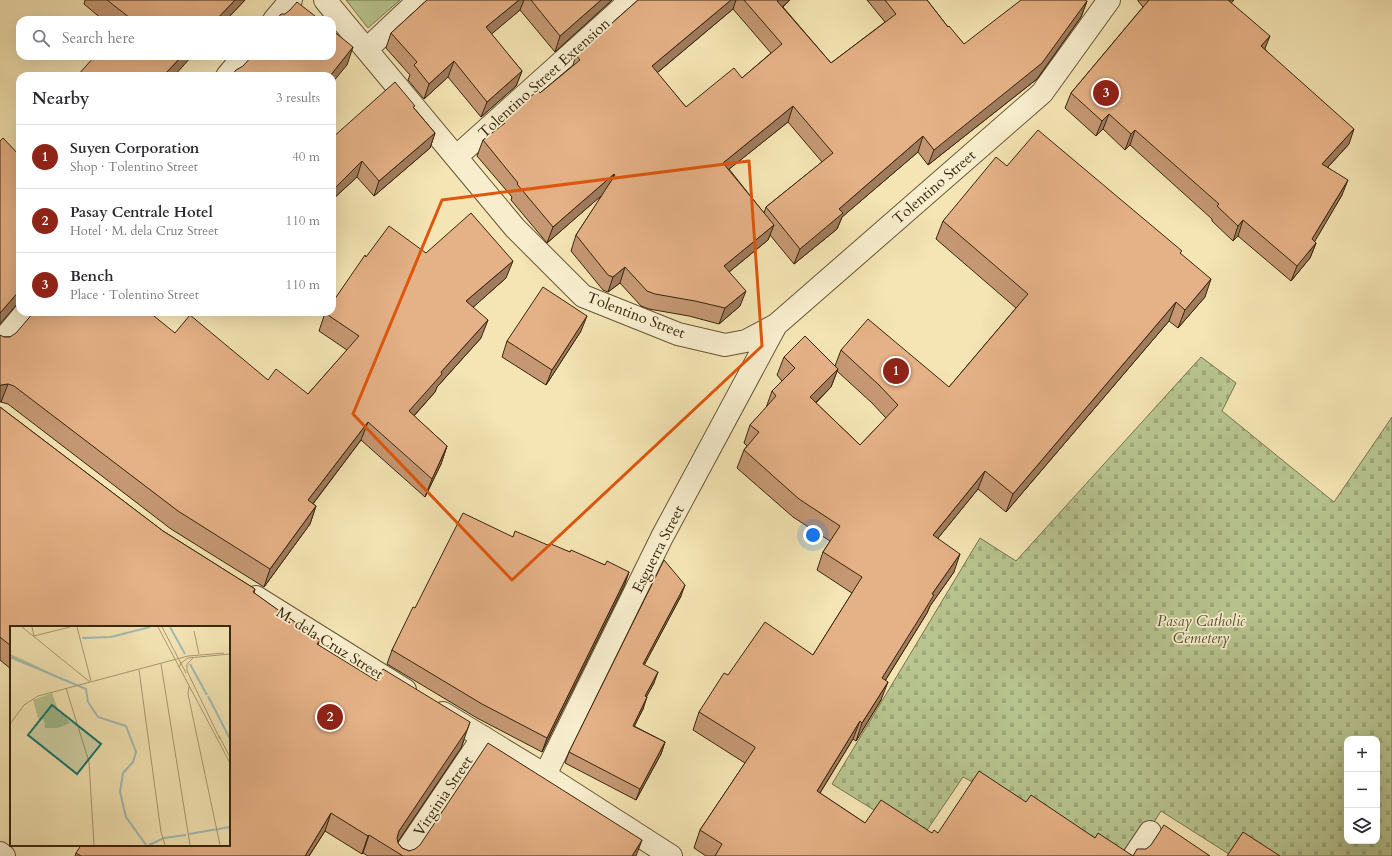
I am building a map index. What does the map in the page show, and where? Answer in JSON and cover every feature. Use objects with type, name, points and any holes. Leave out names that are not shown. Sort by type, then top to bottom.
[{"type":"street","points":[[277,16],[291,0]]},
{"type":"street","name":"Tolentino Street","points":[[325,0],[515,228],[583,296],[678,334],[725,345],[746,341],[776,325],[1042,93],[1109,0]]},
{"type":"street","points":[[366,49],[419,0]]},
{"type":"street","name":"Tolentino Street Extension","points":[[456,157],[631,0]]},
{"type":"street","points":[[230,72],[241,60]]},
{"type":"street","points":[[0,343],[23,316]]},
{"type":"street","name":"Esguerra Street","points":[[545,775],[662,537],[776,325]]},
{"type":"street","name":"M. dela Cruz Street","points":[[238,586],[545,775],[671,856]]},
{"type":"street","name":"Virginia Street","points":[[403,856],[483,737]]},
{"type":"street","points":[[1134,856],[1150,832]]},
{"type":"street","points":[[0,853],[4,856]]},
{"type":"highlighted area","points":[[749,161],[762,346],[512,580],[353,414],[442,200]]},
{"type":"green space","points":[[346,0],[400,0],[368,28]]},
{"type":"green space","name":"Pasay Catholic Cemetery","points":[[1201,357],[1236,383],[1222,411],[1334,502],[1392,417],[1392,856],[1232,856],[1161,811],[1133,856],[1115,856],[963,777],[921,839],[832,784],[980,538],[1016,561]]},
{"type":"building","points":[[107,0],[235,0],[220,16],[127,16]]},
{"type":"building","points":[[427,0],[519,0],[486,27],[522,71],[487,102],[454,61],[429,84],[414,65],[417,62],[391,33]]},
{"type":"building","points":[[531,0],[601,0],[560,36]]},
{"type":"building","points":[[638,0],[731,0],[652,66],[686,107],[734,68],[742,78],[782,44],[744,0],[778,0],[777,1],[831,63],[896,14],[885,0],[927,0],[948,27],[949,26],[964,44],[1021,0],[1087,1],[1042,63],[934,150],[923,136],[839,209],[843,213],[800,249],[766,207],[833,153],[793,106],[723,163],[774,225],[724,266],[746,291],[725,308],[655,294],[647,291],[625,267],[613,277],[608,275],[576,235],[615,175],[614,174],[553,227],[483,140],[505,123],[503,121],[538,90],[540,93],[580,60],[576,55]]},
{"type":"building","points":[[1149,0],[1228,0],[1270,36],[1261,46],[1354,129],[1322,164],[1348,180],[1312,239],[1316,243],[1297,266],[1243,220],[1238,226],[1217,206],[1219,204],[1135,130],[1131,134],[1109,114],[1102,121],[1071,93]]},
{"type":"building","points":[[297,2],[315,16],[279,16],[290,10]]},
{"type":"building","points":[[336,33],[353,47],[333,72],[234,72],[248,60],[336,60]]},
{"type":"building","points":[[91,60],[178,60],[167,72],[81,72]]},
{"type":"building","points":[[395,82],[415,106],[413,107],[435,133],[379,181],[362,161],[336,187],[336,134]]},
{"type":"building","points":[[1038,130],[1182,251],[1180,253],[1211,279],[1185,310],[1176,302],[1013,494],[985,471],[933,535],[960,554],[932,594],[934,595],[882,678],[888,682],[862,723],[860,721],[817,791],[865,823],[881,800],[932,833],[934,830],[938,833],[979,771],[1026,802],[1031,795],[1095,838],[1098,833],[1133,856],[715,856],[722,844],[700,830],[755,747],[699,712],[724,673],[728,675],[765,622],[813,655],[862,577],[823,552],[840,526],[799,499],[744,450],[759,432],[750,425],[776,396],[772,391],[795,368],[784,357],[805,336],[838,369],[810,397],[860,445],[898,405],[841,350],[868,319],[949,387],[1028,294],[943,221],[996,157],[1007,166]]},
{"type":"building","points":[[3,138],[16,152],[16,295],[0,313],[0,141]]},
{"type":"building","points":[[471,213],[513,261],[466,301],[488,320],[441,372],[442,374],[409,411],[447,446],[432,479],[368,422],[308,500],[316,506],[270,569],[178,511],[14,386],[8,384],[0,386],[0,335],[10,337],[16,333],[31,316],[154,316],[175,333],[189,316],[191,316],[268,380],[276,369],[308,394],[359,336],[329,316],[336,316],[336,297],[365,255],[366,257],[389,226],[426,253]]},
{"type":"building","points":[[543,287],[587,316],[552,370],[507,341]]},
{"type":"building","points":[[0,407],[163,531],[255,589],[253,592],[320,640],[317,644],[377,681],[383,669],[470,722],[467,730],[399,831],[397,838],[398,843],[402,848],[409,851],[420,845],[488,743],[642,840],[632,856],[403,856],[331,813],[305,856],[81,856],[76,853],[80,846],[230,846],[230,626],[10,626],[10,645],[0,637]]},
{"type":"building","points":[[463,513],[513,537],[515,531],[550,546],[551,544],[570,552],[571,550],[605,565],[607,561],[629,572],[547,738],[482,704],[392,650]]},
{"type":"building","points":[[664,560],[685,585],[643,664],[658,672],[645,696],[647,697],[633,726],[665,742],[640,789],[569,752]]},
{"type":"building","points":[[1164,825],[1210,856],[1133,856],[1137,849],[1146,849],[1151,845]]},
{"type":"building","points":[[1243,832],[1280,856],[1227,856]]},
{"type":"place","name":"Bench","points":[[1106,93]]},
{"type":"place","name":"Suyen Corporation","points":[[896,371]]},
{"type":"place","name":"Pasay Centrale Hotel","points":[[330,717]]}]
